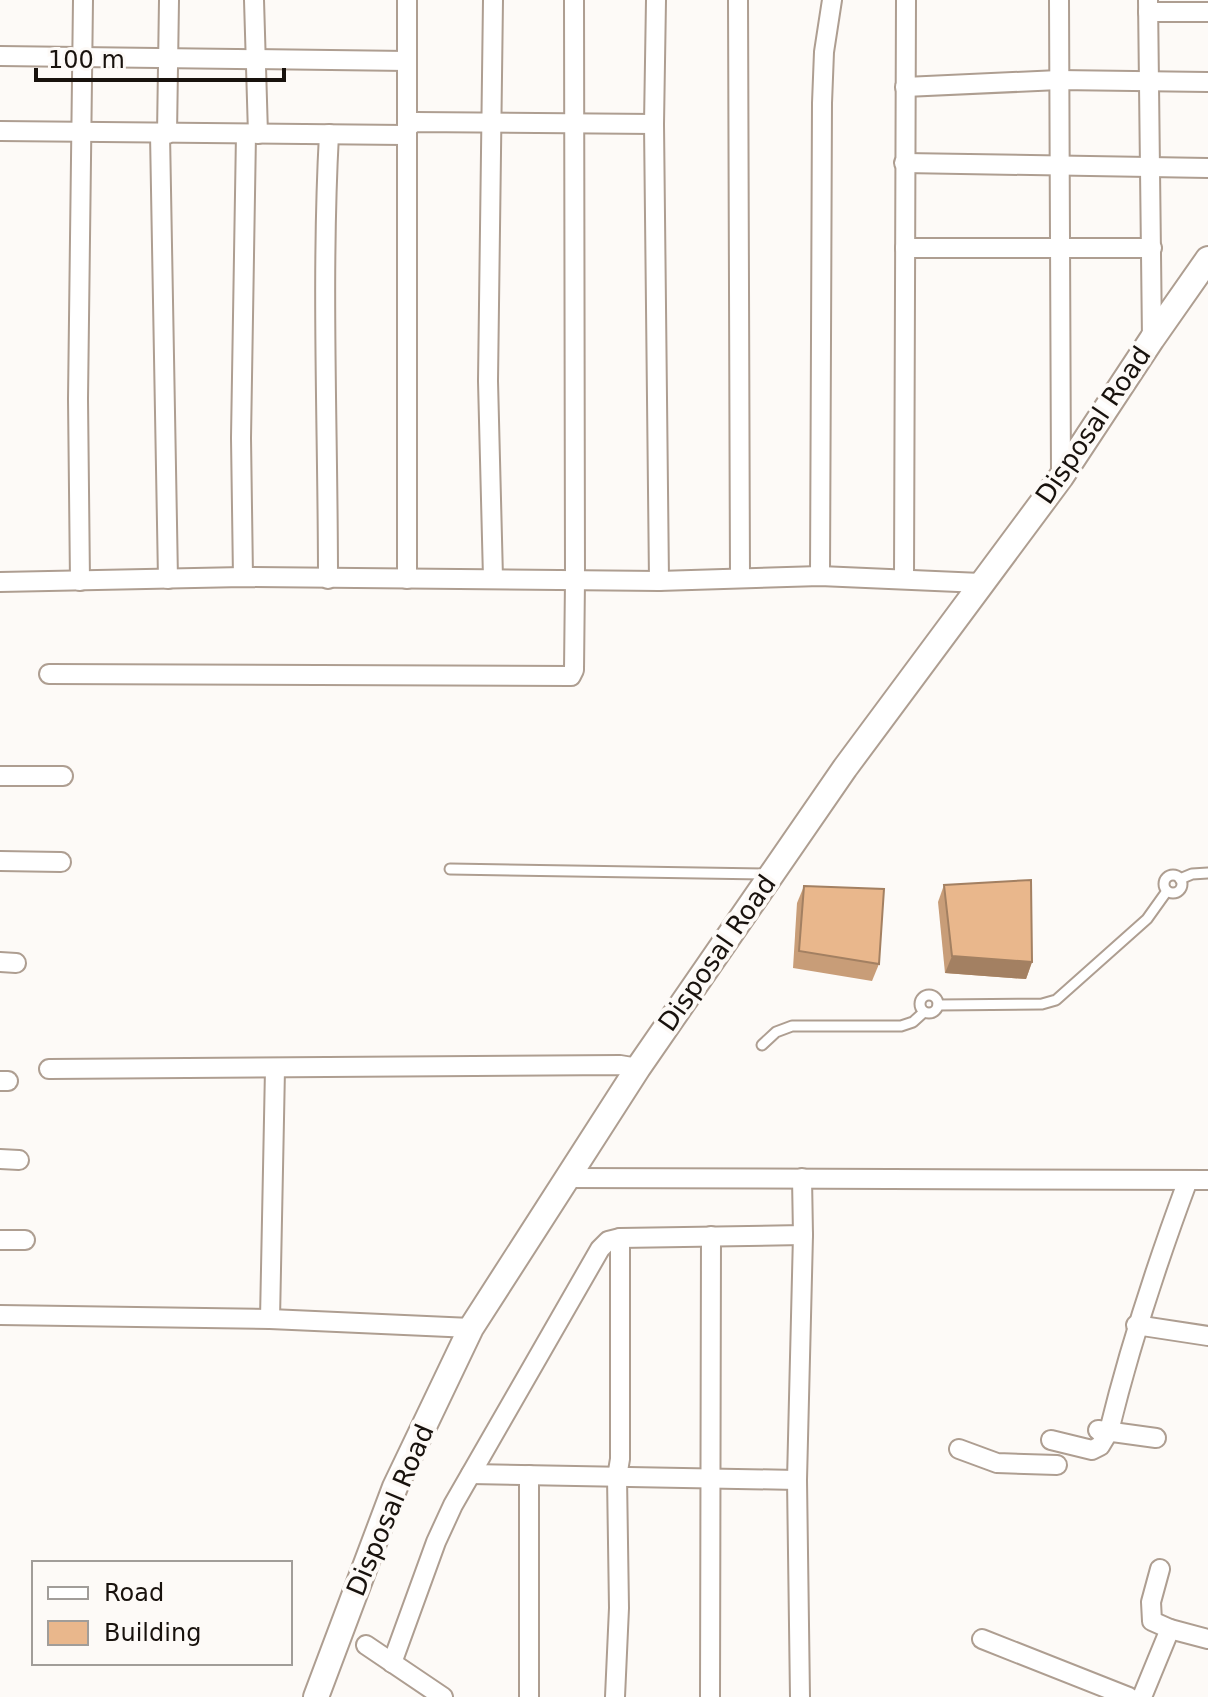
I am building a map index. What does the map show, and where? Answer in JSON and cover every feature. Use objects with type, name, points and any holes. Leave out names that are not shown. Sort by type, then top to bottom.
[{"type":"street","points":[[80,581],[83,0]]},
{"type":"street","points":[[168,579],[164,134],[169,0]]},
{"type":"street","points":[[243,577],[241,438],[255,59],[254,0]]},
{"type":"street","points":[[407,0],[407,579]]},
{"type":"street","points":[[493,0],[488,381],[493,578]]},
{"type":"street","points":[[49,674],[571,676],[574,670],[575,580],[574,0]]},
{"type":"street","points":[[656,0],[654,124],[659,581]]},
{"type":"street","points":[[738,0],[740,577]]},
{"type":"street","points":[[820,576],[822,103],[824,52],[832,0]]},
{"type":"street","points":[[904,579],[906,0]]},
{"type":"street","points":[[1059,0],[1061,477]]},
{"type":"street","points":[[1152,339],[1148,6],[1208,12]]},
{"type":"street","points":[[0,56],[407,61]]},
{"type":"street","points":[[905,87],[1059,80],[1208,82]]},
{"type":"street","points":[[0,131],[404,135],[415,122],[654,124]]},
{"type":"street","points":[[328,579],[324,296],[329,134]]},
{"type":"street","points":[[904,163],[1208,168]]},
{"type":"street","points":[[905,248],[1152,248]]},
{"type":"street","name":"Disposal Road","points":[[316,1697],[395,1487],[471,1328],[638,1068],[845,768],[1061,477],[1208,259]]},
{"type":"street","points":[[0,582],[243,577],[659,581],[820,576],[981,583]]},
{"type":"street","points":[[0,776],[63,776]]},
{"type":"street","points":[[0,861],[61,862]]},
{"type":"street","points":[[49,1069],[620,1065],[638,1068]]},
{"type":"street","points":[[270,1319],[275,1069]]},
{"type":"street","points":[[567,1178],[1208,1180]]},
{"type":"street","points":[[800,1697],[797,1480],[802,1178]]},
{"type":"street","points":[[959,1449],[997,1463],[1055,1470],[1062,1440],[1095,1450],[1188,1180]]},
{"type":"street","points":[[392,1663],[436,1542],[471,1474],[600,1249],[608,1241],[620,1238],[803,1235]]},
{"type":"street","points":[[710,1697],[711,1236]]},
{"type":"street","points":[[615,1697],[619,1608],[620,1238]]},
{"type":"street","points":[[0,1240],[25,1240]]},
{"type":"street","points":[[0,1315],[270,1319],[471,1328]]},
{"type":"street","points":[[1136,1325],[1208,1336]]},
{"type":"street","points":[[1102,1430],[1156,1438]]},
{"type":"street","points":[[471,1474],[797,1480]]},
{"type":"street","points":[[529,1475],[529,1697]]},
{"type":"street","points":[[1160,1569],[1150,1616],[1158,1625],[1208,1639]]},
{"type":"street","points":[[1142,1697],[1170,1629]]},
{"type":"street","points":[[982,1639],[1127,1697]]},
{"type":"street","points":[[366,1645],[443,1697]]},
{"type":"lane","points":[[450,869],[772,874]]},
{"type":"lane","points":[[938,1005],[1042,1004],[1056,1000],[1147,919],[1167,891],[1164,886],[1166,879],[1173,875],[1180,879],[1208,873]]},
{"type":"lane","points":[[924,1012],[919,1002],[924,996],[931,995],[938,1005]]},
{"type":"lane","points":[[762,1045],[786,1027],[901,1026],[913,1022],[924,1012],[935,1011],[938,1005]]},
{"type":"building","points":[[1031,880],[1032,962],[952,956],[944,885]]},
{"type":"building","points":[[804,886],[884,889],[879,964],[799,951]]}]
